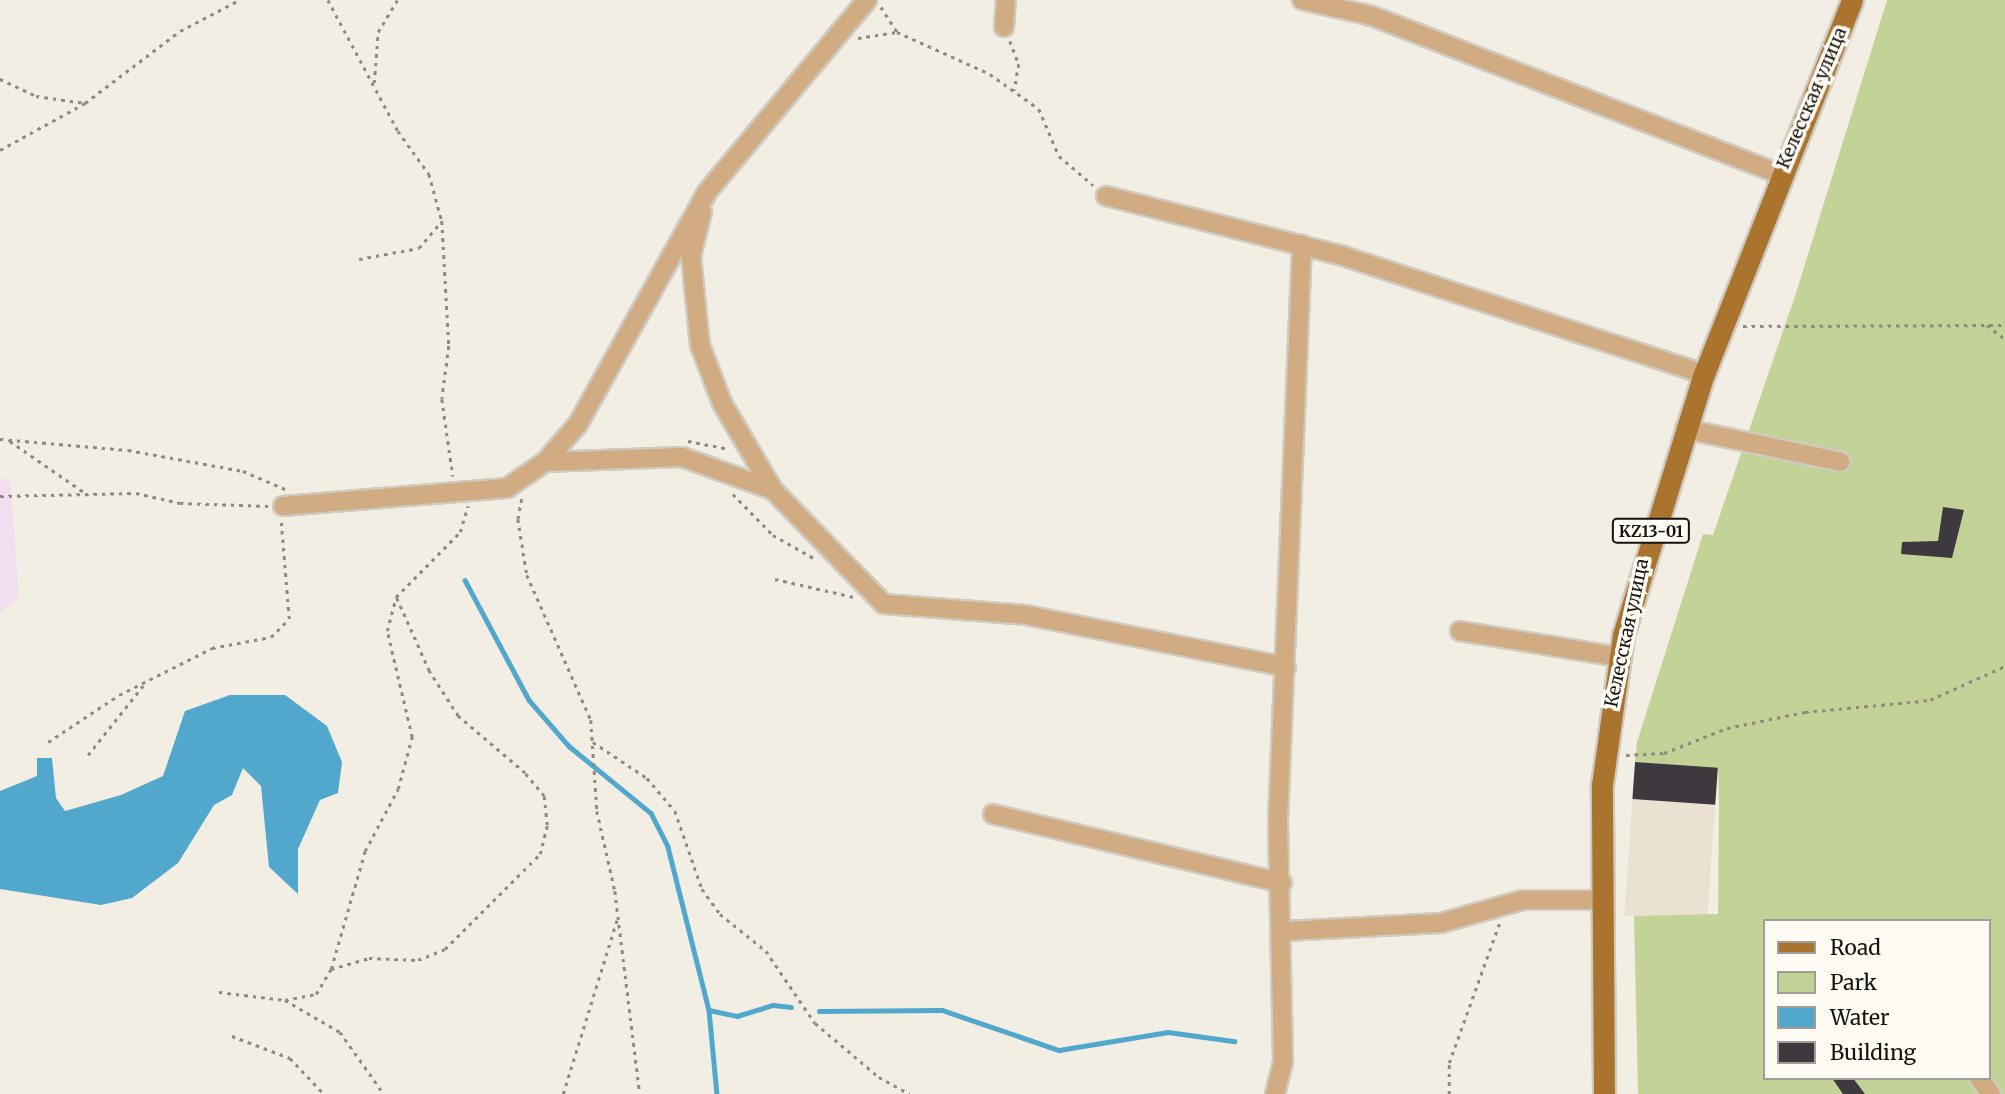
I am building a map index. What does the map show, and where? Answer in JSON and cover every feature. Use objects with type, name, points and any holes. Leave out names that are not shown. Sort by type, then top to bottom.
[{"type":"main road","name":"Келесская улица","points":[[1604,1094],[1600,900],[1605,757],[1619,657],[1643,555],[1703,374],[1780,174],[1852,0]]},
{"type":"street","points":[[283,506],[466,494],[507,488],[545,462],[578,424],[708,192],[867,0]]},
{"type":"street","points":[[1004,27],[1006,0]]},
{"type":"street","points":[[1302,0],[1372,16],[1780,174]]},
{"type":"street","points":[[708,192],[691,256],[700,345],[722,403],[773,490],[841,565],[884,604],[1026,615],[1286,667]]},
{"type":"street","points":[[1106,196],[1303,244],[1703,374]]},
{"type":"street","points":[[1275,1094],[1283,1061],[1285,931],[1278,820],[1303,244]]},
{"type":"street","points":[[1685,429],[1841,462]]},
{"type":"street","points":[[545,462],[682,457],[773,490]]},
{"type":"street","points":[[1460,631],[1619,657]]},
{"type":"street","points":[[993,814],[1282,883]]},
{"type":"street","points":[[1285,931],[1441,923],[1507,905],[1600,900]]},
{"type":"path","points":[[0,150],[85,103],[180,31],[239,0]]},
{"type":"path","points":[[219,992],[285,1000],[316,994],[331,969],[365,851],[398,789],[412,737],[387,631],[396,597],[460,531],[466,494],[445,453],[442,399],[449,346],[442,221],[429,174],[328,0]]},
{"type":"path","points":[[374,83],[378,33],[397,0]]},
{"type":"path","points":[[877,0],[897,33],[1014,91],[1039,109],[1059,156],[1106,196]]},
{"type":"path","points":[[1004,27],[1019,64],[1014,91]]},
{"type":"path","points":[[0,79],[36,96],[85,103]]},
{"type":"path","points":[[359,259],[419,248],[442,221]]},
{"type":"path","points":[[1987,325],[2005,338]]},
{"type":"path","points":[[1722,326],[2005,325]]},
{"type":"path","points":[[0,439],[128,450],[243,471],[318,503]]},
{"type":"path","points":[[10,441],[89,495]]},
{"type":"path","points":[[527,475],[518,519],[527,575],[591,720],[597,811],[618,916],[640,1094]]},
{"type":"path","points":[[730,492],[804,557],[841,565]]},
{"type":"path","points":[[0,496],[89,495],[283,506],[278,542],[289,618],[271,637],[212,648],[146,681],[48,742]]},
{"type":"path","points":[[775,579],[884,604]]},
{"type":"path","points":[[331,969],[369,958],[418,960],[445,949],[540,854],[547,825],[544,796],[525,773],[458,716],[429,671],[396,597]]},
{"type":"path","points":[[1605,757],[1664,753],[1727,728],[1805,712],[1930,700],[2005,666]]},
{"type":"path","points":[[89,755],[146,681]]},
{"type":"path","points":[[593,742],[648,778],[675,811],[702,889],[720,914],[766,951],[815,1023],[879,1077],[910,1094]]},
{"type":"path","points":[[1449,1094],[1449,1063],[1507,905]]},
{"type":"path","points":[[563,1094],[618,916]]},
{"type":"path","points":[[285,1000],[340,1032],[384,1094]]},
{"type":"path","points":[[232,1036],[290,1058],[324,1094]]},
{"type":"shaded area","points":[[0,477],[10,481],[19,597],[0,613]]},
{"type":"shaded area","points":[[1635,762],[1718,768],[1707,921],[1624,916]]},
{"type":"green space","points":[[1887,0],[2005,0],[2005,1094],[1638,1094],[1634,916],[1718,914],[1718,769],[1635,762],[1637,742],[1703,534],[1713,535],[1796,293]]},
{"type":"water","points":[[230,695],[285,695],[327,726],[342,762],[338,793],[320,800],[298,849],[298,894],[269,867],[261,786],[243,768],[232,795],[214,805],[178,863],[132,898],[101,905],[0,889],[0,791],[37,776],[37,758],[52,758],[56,798],[65,811],[121,795],[163,776],[185,711]]},
{"type":"building","points":[[1943,507],[1964,510],[1952,558],[1901,554],[1902,542],[1938,541]]},
{"type":"building","points":[[1635,762],[1718,768],[1715,805],[1632,799]]},
{"type":"building","points":[[1833,1080],[1854,1080],[1865,1094],[1843,1094]]},
{"type":"waterway","points":[[465,580],[529,700],[569,746],[651,813],[668,847],[709,1010],[717,1094]]},
{"type":"waterway","points":[[709,1010],[737,1016],[773,1005],[791,1007]]},
{"type":"waterway","points":[[819,1011],[942,1010],[1059,1050],[1168,1032],[1234,1041]]}]
